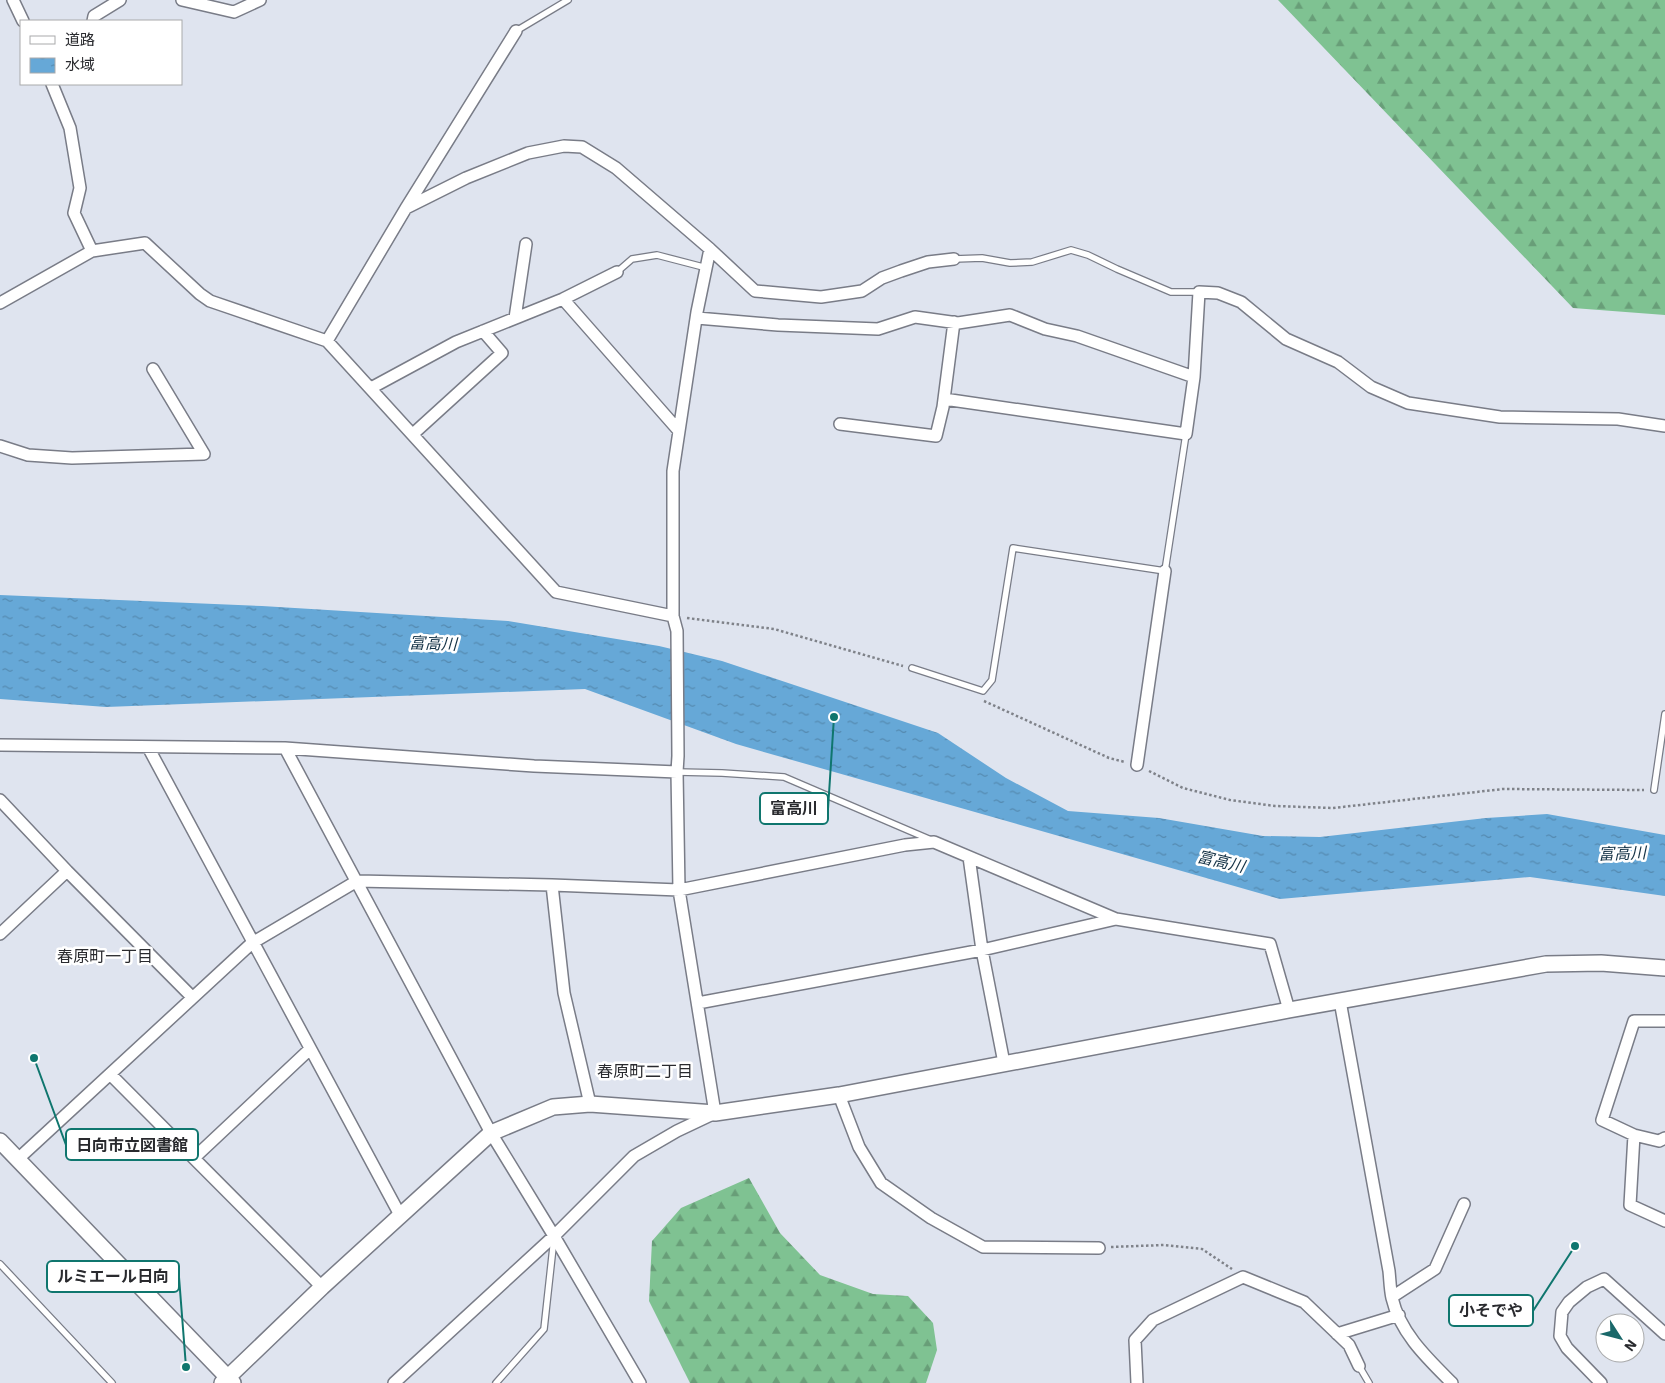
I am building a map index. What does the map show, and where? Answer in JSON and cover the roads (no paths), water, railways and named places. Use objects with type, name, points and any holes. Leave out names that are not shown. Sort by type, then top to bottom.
[{"type":"street","points":[[13,0],[23,20]]},
{"type":"street","points":[[93,20],[94,16],[120,0]]},
{"type":"street","points":[[182,0],[234,12],[259,0]]},
{"type":"street","points":[[327,341],[406,208],[516,31]]},
{"type":"street","points":[[52,85],[70,128],[80,188],[74,213],[92,251]]},
{"type":"street","points":[[406,208],[466,178],[528,153],[564,146],[582,148],[616,168],[710,249],[754,291],[821,297],[862,291],[882,278],[901,271],[928,262],[954,259]]},
{"type":"street","points":[[0,303],[92,251],[145,242],[200,294],[210,301],[327,341],[556,592],[673,616]]},
{"type":"street","points":[[516,318],[526,244]]},
{"type":"street","points":[[710,249],[696,318],[673,471],[673,616],[677,631],[678,756],[676,772],[680,890],[715,1113]]},
{"type":"street","points":[[371,388],[456,342],[563,299],[617,272]]},
{"type":"street","points":[[944,399],[1186,434],[1194,377],[1199,292],[1218,293],[1242,302],[1286,339],[1338,362],[1371,388],[1408,403],[1500,417],[1618,419],[1665,426]]},
{"type":"street","points":[[563,299],[679,431]]},
{"type":"street","points":[[696,318],[778,325],[878,329],[915,316],[954,322],[1010,315],[1045,329],[1077,336],[1194,377]]},
{"type":"street","points":[[840,424],[936,436],[944,399],[954,322]]},
{"type":"street","points":[[413,434],[502,353],[484,331]]},
{"type":"street","points":[[0,446],[28,455],[72,458],[204,454],[154,369]]},
{"type":"street","points":[[1138,765],[1165,571]]},
{"type":"street","points":[[0,745],[285,748],[534,766],[676,772]]},
{"type":"street","points":[[148,747],[400,1215]]},
{"type":"street","points":[[285,748],[491,1133],[640,1383]]},
{"type":"street","points":[[0,800],[67,871],[192,997]]},
{"type":"street","points":[[18,1159],[252,943],[357,881],[680,890],[905,845],[934,842],[1116,919],[1270,944],[1289,1010]]},
{"type":"street","points":[[969,856],[982,950],[1004,1063]]},
{"type":"street","points":[[0,934],[67,871]]},
{"type":"street","points":[[552,885],[564,993],[590,1104]]},
{"type":"street","points":[[698,1003],[982,950],[1116,919]]},
{"type":"street","points":[[0,1141],[228,1381],[322,1287],[491,1133],[552,1107],[590,1104],[715,1113],[839,1095],[1289,1010],[1546,964],[1601,963],[1665,968]]},
{"type":"street","points":[[1340,1001],[1389,1271],[1392,1297],[1405,1329],[1425,1356],[1452,1383]]},
{"type":"street","points":[[1665,1021],[1634,1021],[1602,1120],[1634,1135],[1659,1141],[1665,1138]]},
{"type":"street","points":[[194,1158],[310,1049]]},
{"type":"street","points":[[110,1074],[322,1287]]},
{"type":"street","points":[[839,1095],[859,1147],[881,1183],[931,1218],[983,1247],[1099,1248]]},
{"type":"street","points":[[399,1381],[554,1236],[634,1156],[677,1131],[715,1113]]},
{"type":"street","points":[[1634,1135],[1630,1206],[1665,1221]]},
{"type":"street","points":[[1392,1297],[1435,1269],[1464,1204]]},
{"type":"street","points":[[1137,1383],[1135,1340],[1153,1320],[1243,1277],[1304,1302],[1349,1345],[1360,1366]]},
{"type":"street","points":[[1601,1383],[1567,1348],[1560,1336],[1562,1312],[1569,1302],[1587,1287],[1604,1278],[1665,1334]]},
{"type":"street","points":[[1337,1334],[1398,1315]]},
{"type":"lane","points":[[516,31],[568,0]]},
{"type":"lane","points":[[954,259],[982,258],[1010,263],[1032,262],[1071,250],[1088,255],[1171,292],[1199,292]]},
{"type":"lane","points":[[617,272],[632,259],[656,255],[707,268]]},
{"type":"lane","points":[[912,668],[983,691],[992,680],[1013,548],[1165,571],[1186,434]]},
{"type":"lane","points":[[1654,790],[1665,714]]},
{"type":"lane","points":[[676,772],[784,777],[934,842]]},
{"type":"lane","points":[[496,1383],[544,1329],[554,1236]]},
{"type":"lane","points":[[0,1264],[112,1383]]},
{"type":"lane","points":[[1360,1366],[1369,1383]]},
{"type":"water","points":[[0,595],[262,606],[508,621],[659,646],[722,661],[938,733],[1006,778],[1068,811],[1159,818],[1263,836],[1320,837],[1486,818],[1547,814],[1665,835],[1665,896],[1530,877],[1280,899],[736,744],[585,689],[106,707],[0,699]]},
{"type":"place","name":"富高川","points":[[834,717]]},
{"type":"place","name":"日向市立図書館","points":[[34,1058]]},
{"type":"place","name":"小そでや","points":[[1575,1246]]},
{"type":"place","name":"ルミエール日向","points":[[186,1367]]},
{"type":"district","name":"春原町一丁目","points":[[105,956]]},
{"type":"district","name":"春原町二丁目","points":[[645,1071]]}]
